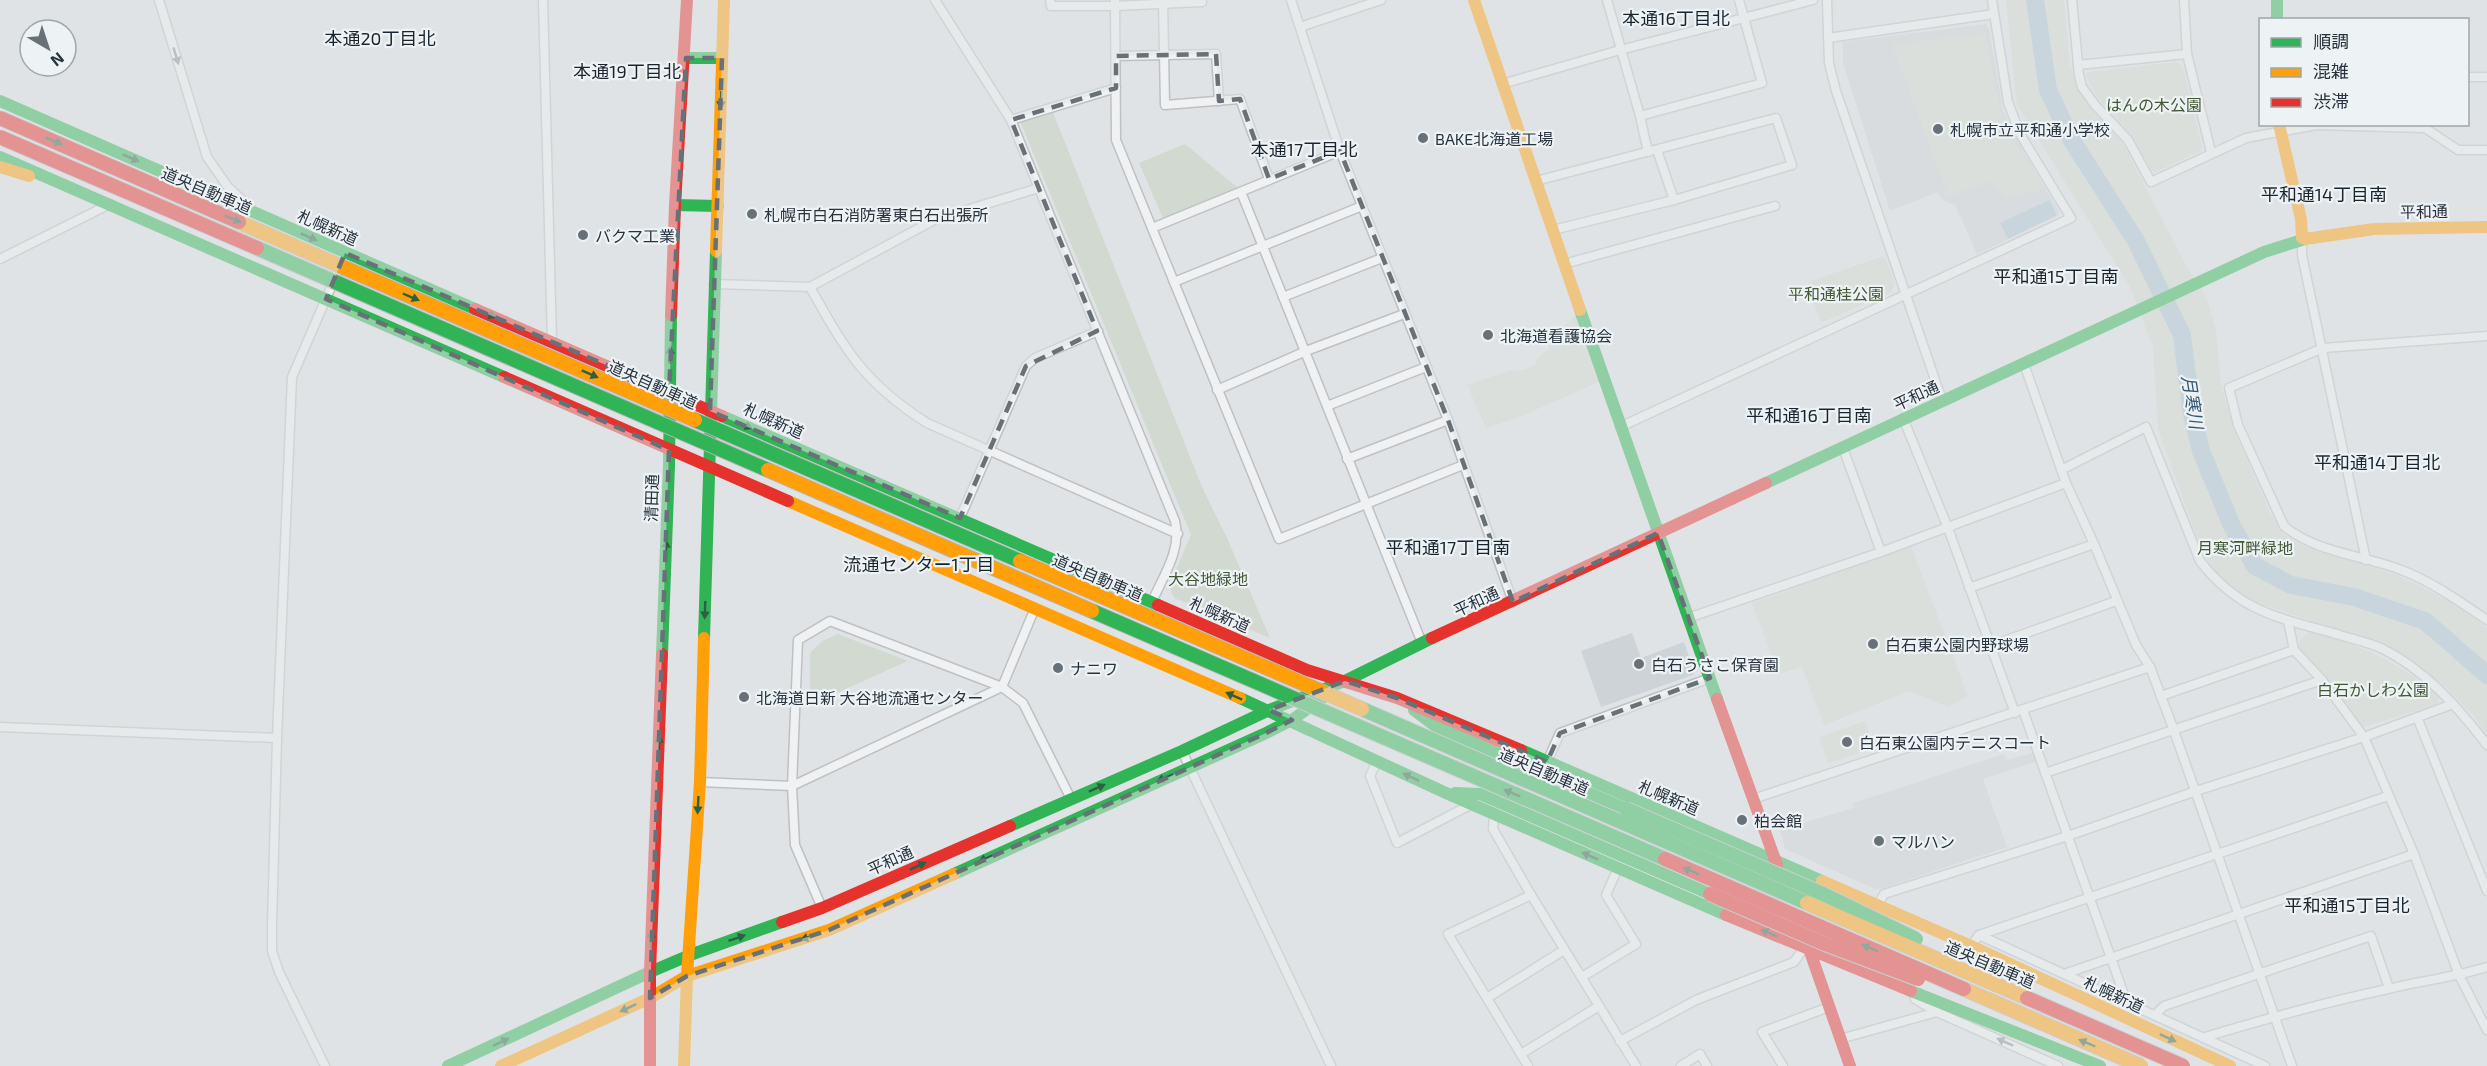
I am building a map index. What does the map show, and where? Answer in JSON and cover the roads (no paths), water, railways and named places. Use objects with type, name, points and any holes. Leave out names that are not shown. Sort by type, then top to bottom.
[{"type":"main road","name":"清田通","points":[[650,1066],[650,972],[669,450],[668,392],[675,205],[686,58],[687,0]]},
{"type":"main road","points":[[684,1066],[687,976],[700,782],[724,0]]},
{"type":"main road","points":[[1474,0],[1620,427],[1850,1066]]},
{"type":"main road","points":[[2277,0],[2277,18]]},
{"type":"main road","points":[[686,58],[722,58]]},
{"type":"main road","name":"札幌新道","points":[[0,101],[1307,670],[1397,698],[1878,905],[1977,944],[2230,1066]]},
{"type":"main road","name":"道央自動車道","points":[[0,118],[2183,1066]]},
{"type":"main road","points":[[2280,128],[2301,219],[2302,238]]},
{"type":"main road","name":"道央自動車道","points":[[0,137],[2141,1066]]},
{"type":"main road","points":[[0,157],[1292,720],[1446,793],[1618,868],[1806,949],[2100,1066]]},
{"type":"main road","points":[[0,167],[74,189]]},
{"type":"main road","points":[[675,205],[718,206]]},
{"type":"main road","name":"平和通","points":[[448,1066],[650,972],[690,955],[822,908],[1182,751],[1269,710],[1345,681],[1903,418],[2264,252],[2302,238],[2365,228],[2487,227]]},
{"type":"main road","name":"平和通","points":[[501,1066],[650,998],[687,976],[829,930],[1292,720],[1345,681]]},
{"type":"main road","points":[[1397,698],[1435,726],[1823,894],[2079,1021]]},
{"type":"main road","points":[[1446,793],[1480,794],[1825,944],[1905,975],[1989,1000]]},
{"type":"street","points":[[159,0],[207,158],[228,187],[259,215]]},
{"type":"street","points":[[543,0],[552,342]]},
{"type":"street","points":[[935,0],[1011,120],[1175,521],[1178,534],[1177,547],[1152,602]]},
{"type":"street","points":[[1050,0],[1051,6],[1202,2]]},
{"type":"street","points":[[1291,0],[1340,151],[1448,420],[1513,602]]},
{"type":"street","points":[[1300,27],[1360,3],[1381,0]]},
{"type":"street","points":[[1607,0],[1640,116],[1652,151],[1674,200]]},
{"type":"street","points":[[1640,116],[1762,83],[1739,0]]},
{"type":"street","points":[[1502,84],[1620,50],[1744,20],[1813,0]]},
{"type":"street","points":[[1827,0],[1829,63],[1836,91],[1942,400]]},
{"type":"street","points":[[1620,427],[2071,218],[2020,134],[2008,102],[1992,0]]},
{"type":"street","points":[[2072,0],[2082,87],[2095,105],[2128,140],[2151,182],[2211,152],[2246,138],[2280,128],[2317,126]]},
{"type":"street","points":[[2184,0],[2187,54],[2211,152]]},
{"type":"street","points":[[1163,2],[1165,105],[1240,99],[1269,179]]},
{"type":"street","points":[[1115,3],[1116,140],[1279,539],[1463,465]]},
{"type":"street","points":[[1828,38],[1994,14]]},
{"type":"street","points":[[1116,56],[1216,54],[1219,101]]},
{"type":"street","points":[[2078,65],[2187,54]]},
{"type":"street","points":[[2469,77],[2487,77]]},
{"type":"street","points":[[1011,120],[1116,88]]},
{"type":"street","points":[[1536,181],[1776,118],[1792,165],[1674,200],[1553,230]]},
{"type":"street","points":[[2426,126],[2458,150],[2487,150]]},
{"type":"street","points":[[1152,228],[1340,151]]},
{"type":"street","points":[[714,284],[810,287],[936,219],[1039,188]]},
{"type":"street","points":[[1241,192],[1422,643]]},
{"type":"street","points":[[0,259],[111,204]]},
{"type":"street","points":[[1174,282],[1362,206]]},
{"type":"street","points":[[1564,264],[1774,206]]},
{"type":"street","points":[[2302,238],[2302,255],[2366,560]]},
{"type":"street","points":[[325,1066],[279,972],[272,951],[277,738],[292,377],[345,253]]},
{"type":"street","points":[[1283,297],[1382,258]]},
{"type":"street","points":[[810,287],[851,357],[878,388],[927,423],[1178,534]]},
{"type":"street","points":[[1217,390],[1306,351],[1404,314]]},
{"type":"street","points":[[960,518],[1026,366],[1035,358],[1098,331]]},
{"type":"street","points":[[2487,336],[2322,348],[2229,388],[2238,425],[2284,526],[2296,536],[2313,543],[2403,570],[2439,588],[2487,620]]},
{"type":"street","points":[[2024,364],[2066,483],[2094,544],[2116,601],[2136,645],[2150,668],[2161,696],[2261,973],[2292,1066]]},
{"type":"street","points":[[1327,406],[1426,367]]},
{"type":"street","points":[[1903,418],[1948,528],[1990,646],[2045,773],[2127,1003]]},
{"type":"street","points":[[1347,459],[1448,420]]},
{"type":"street","points":[[2061,470],[2146,427],[2200,561],[2231,595],[2256,609],[2288,621],[2380,647],[2412,665],[2453,704],[2487,745]]},
{"type":"street","points":[[1843,448],[1881,552]]},
{"type":"street","points":[[1688,618],[1881,552],[2066,483]]},
{"type":"street","points":[[1969,588],[2094,544]]},
{"type":"street","points":[[1990,646],[2116,601]]},
{"type":"street","points":[[700,782],[792,786],[1002,687],[1035,608]]},
{"type":"street","points":[[822,908],[795,845],[792,786],[798,640],[830,621],[1002,687],[1023,702],[1071,799]]},
{"type":"street","points":[[2288,621],[2294,650],[2322,680],[2364,737],[2414,854],[2459,975],[2487,1030]]},
{"type":"street","points":[[2161,696],[2294,650]]},
{"type":"street","points":[[1753,799],[2150,668]]},
{"type":"street","points":[[1547,762],[1560,733],[1710,678]]},
{"type":"street","points":[[2045,773],[2173,728],[2322,680]]},
{"type":"street","points":[[1878,905],[1884,894],[2068,836],[2196,790],[2364,737],[2453,704]]},
{"type":"street","points":[[2417,717],[2487,891]]},
{"type":"street","points":[[0,727],[277,738]]},
{"type":"street","points":[[1182,751],[1331,1066]]},
{"type":"street","points":[[1377,761],[1370,776],[1397,843],[1472,804]]},
{"type":"street","points":[[1977,944],[2090,898],[2388,796]]},
{"type":"street","points":[[1494,813],[1493,829],[1636,1066]]},
{"type":"street","points":[[2064,974],[2414,854]]},
{"type":"street","points":[[1582,977],[1636,944],[1606,895],[1618,868]]},
{"type":"street","points":[[1528,1066],[1448,934],[1531,895]]},
{"type":"street","points":[[2155,1015],[2164,1006],[2371,936],[2389,988]]},
{"type":"street","points":[[1977,944],[2064,974],[2265,1066]]},
{"type":"street","points":[[1620,1041],[1696,1000],[1794,962],[1806,949]]},
{"type":"street","points":[[1487,998],[1564,950]]},
{"type":"street","points":[[2205,1037],[2276,1016],[2487,967]]},
{"type":"street","points":[[1880,978],[1937,1012],[2058,1066]]},
{"type":"street","points":[[1521,1054],[1599,1006]]},
{"type":"street","points":[[1783,1066],[1762,1032],[1829,1007]]},
{"type":"street","points":[[1840,1039],[1937,1012]]},
{"type":"street","points":[[1681,1066],[1700,1054],[1707,1066]]},
{"type":"water","points":[[2049,200],[2057,215],[2008,239],[2000,223]]},
{"type":"waterway","name":"月寒川","points":[[2035,0],[2048,90],[2071,139],[2136,241],[2182,335],[2191,410],[2201,451],[2232,526],[2255,566],[2291,585],[2354,597],[2425,621],[2487,675]]},
{"type":"place","name":"札幌市立平和通小学校","points":[[1938,129]]},
{"type":"place","name":"BAKE北海道工場","points":[[1423,138]]},
{"type":"place","name":"札幌市白石消防署東白石出張所","points":[[752,214]]},
{"type":"place","name":"バクマ工業","points":[[583,235]]},
{"type":"place","name":"北海道看護協会","points":[[1488,335]]},
{"type":"place","name":"白石東公園内野球場","points":[[1873,644]]},
{"type":"place","name":"白石うさこ保育園","points":[[1639,664]]},
{"type":"place","name":"ナニワ","points":[[1058,668]]},
{"type":"place","name":"北海道日新 大谷地流通センター","points":[[744,697]]},
{"type":"place","name":"白石東公園内テニスコート","points":[[1847,742]]},
{"type":"place","name":"柏会館","points":[[1742,820]]},
{"type":"place","name":"マルハン","points":[[1879,841]]},
{"type":"district","name":"本通16丁目北","points":[[1676,18]]},
{"type":"district","name":"本通20丁目北","points":[[380,38]]},
{"type":"district","name":"本通19丁目北","points":[[627,71]]},
{"type":"district","name":"本通17丁目北","points":[[1304,149]]},
{"type":"district","name":"平和通14丁目南","points":[[2324,194]]},
{"type":"district","name":"平和通15丁目南","points":[[2056,276]]},
{"type":"district","name":"平和通16丁目南","points":[[1809,415]]},
{"type":"district","name":"平和通14丁目北","points":[[2377,462]]},
{"type":"district","name":"平和通17丁目南","points":[[1448,547]]},
{"type":"district","name":"流通センター1丁目","points":[[919,564]]},
{"type":"district","name":"平和通15丁目北","points":[[2347,905]]},
{"type":"park label","name":"はんの木公園","points":[[2154,104]]},
{"type":"park label","name":"平和通桂公園","points":[[1836,293]]},
{"type":"park label","name":"月寒河畔緑地","points":[[2245,547]]},
{"type":"park label","name":"大谷地緑地","points":[[1208,578]]},
{"type":"park label","name":"白石かしわ公園","points":[[2373,689]]}]
